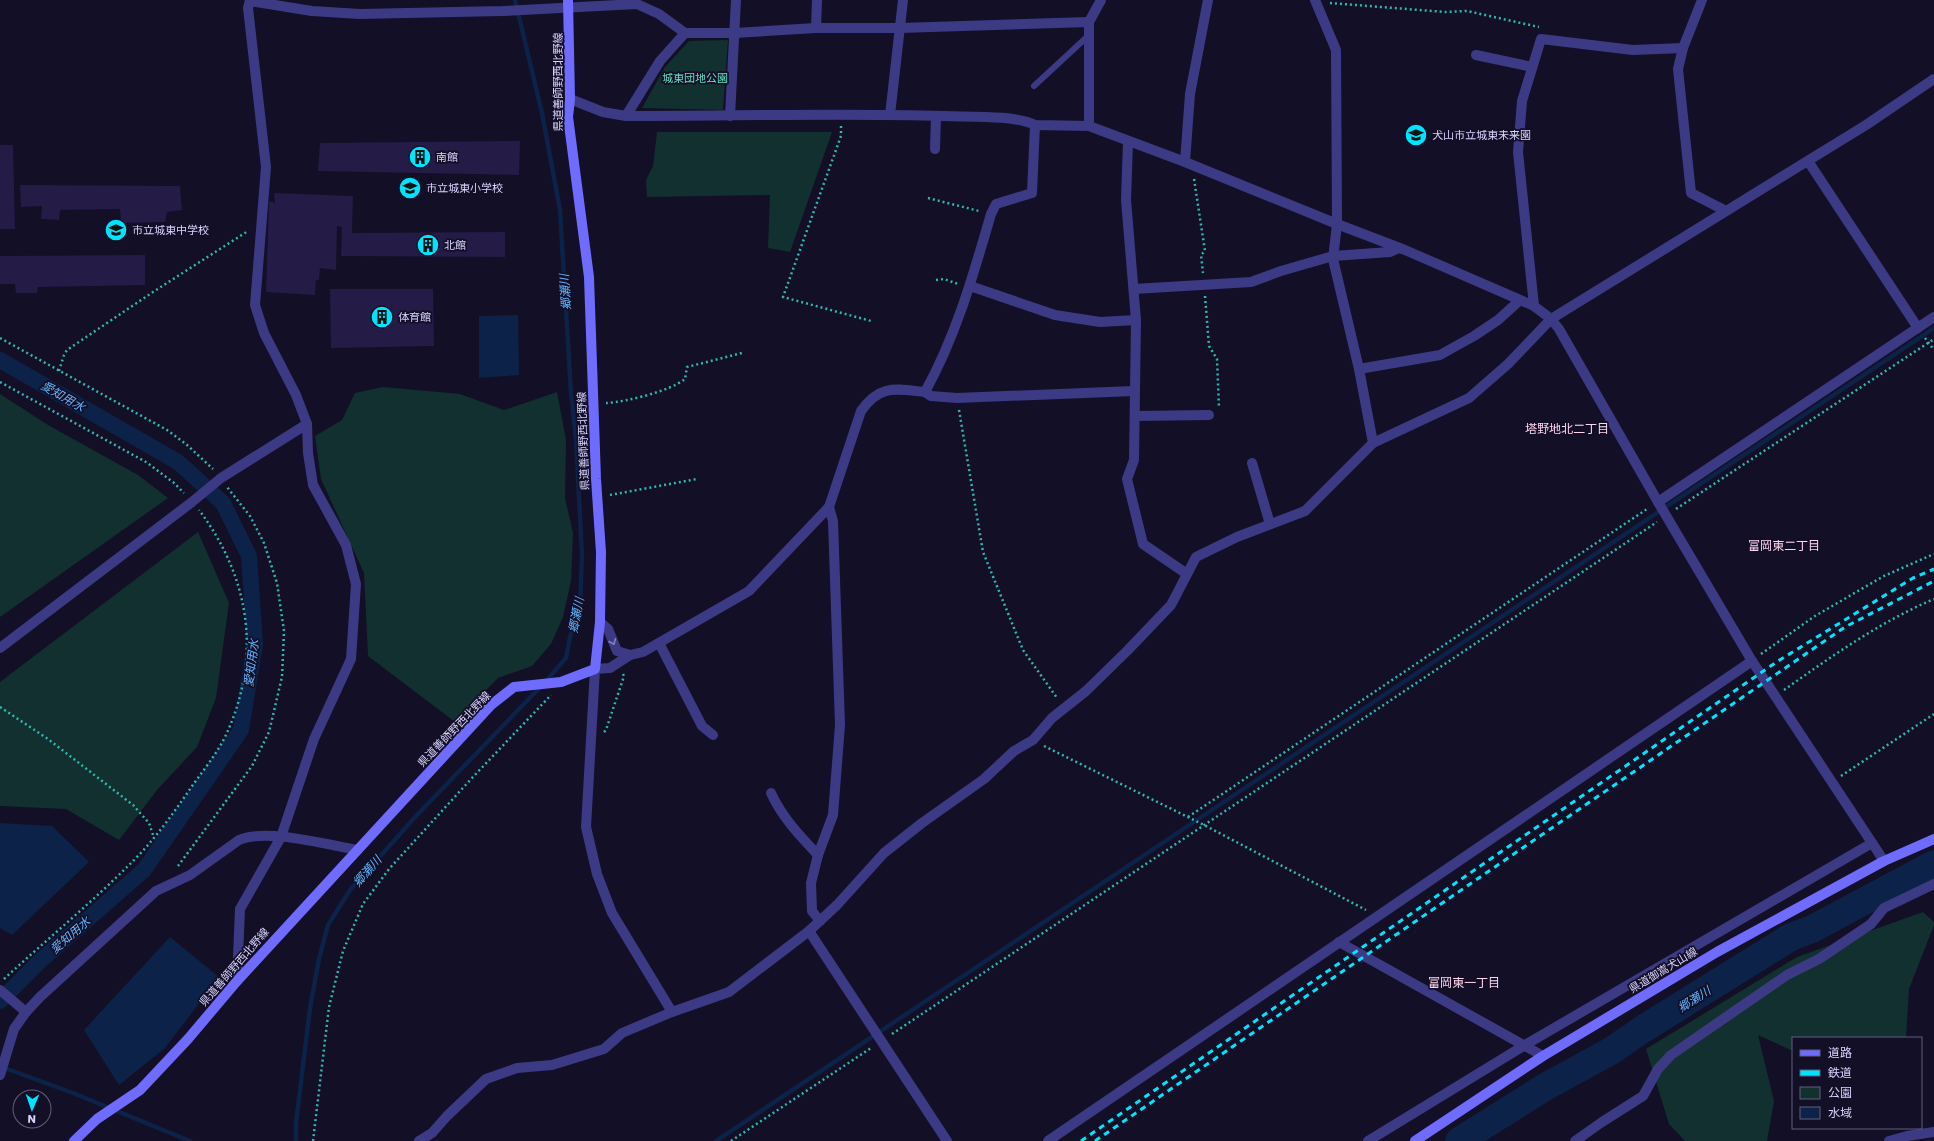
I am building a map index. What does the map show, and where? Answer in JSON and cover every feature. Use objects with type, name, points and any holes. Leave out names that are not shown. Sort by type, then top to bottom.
[{"type":"main road","name":"県道善師野西北野線","points":[[74,1141],[97,1119],[140,1090],[188,1040],[237,981],[491,705],[514,687],[561,682],[595,669],[600,622],[601,552],[589,277],[568,117],[570,99],[569,4]]},
{"type":"main road","name":"県道御嵩犬山線","points":[[1415,1141],[1543,1056],[1717,952],[1884,860],[1934,839]]},
{"type":"street","points":[[730,116],[736,33],[736,0]]},
{"type":"street","points":[[816,28],[817,0]]},
{"type":"street","points":[[890,115],[903,0]]},
{"type":"street","points":[[1089,126],[1089,22],[1101,0]]},
{"type":"street","points":[[1185,162],[1190,94],[1208,0]]},
{"type":"street","points":[[1702,0],[1683,48],[1678,69],[1691,192],[1726,211]]},
{"type":"street","points":[[237,981],[240,908],[281,837],[314,739],[351,659],[355,620],[356,584],[346,545],[313,485],[308,453],[307,424],[296,395],[264,333],[255,305],[260,225],[266,167],[248,8],[250,1],[312,11],[360,14],[503,11],[535,9],[569,4],[636,4],[659,14],[685,33],[736,33],[816,28],[900,28],[1089,22]]},
{"type":"street","points":[[1315,1],[1336,50],[1337,224],[1333,256],[1373,443]]},
{"type":"street","points":[[626,116],[660,61],[685,33]]},
{"type":"street","points":[[1534,306],[1518,152],[1522,101],[1541,39],[1633,50],[1683,48]]},
{"type":"street","points":[[1476,55],[1532,67]]},
{"type":"street","points":[[419,1141],[432,1133],[447,1116],[486,1079],[518,1068],[552,1065],[604,1049],[622,1033],[672,1012],[729,992],[809,932],[837,905],[884,853],[922,823],[984,779],[1014,751],[1033,740],[1052,718],[1086,691],[1171,605],[1196,557],[1270,524],[1305,511],[1373,443],[1468,398],[1508,364],[1551,319],[1866,125],[1934,79]]},
{"type":"street","points":[[570,99],[603,112],[626,116],[890,115],[1027,121],[1034,125],[1089,126],[1128,142],[1185,162],[1399,248],[1519,301],[1534,306],[1551,319],[1559,329],[1666,516],[1752,660],[1884,860]]},
{"type":"street","points":[[936,116],[936,149]]},
{"type":"street","points":[[925,392],[942,362],[970,287],[991,214],[996,204],[1032,192],[1034,125]]},
{"type":"street","points":[[1128,142],[1126,200],[1136,320],[1134,460],[1127,479],[1143,544],[1187,574]]},
{"type":"street","points":[[1808,161],[1918,328]]},
{"type":"street","points":[[1134,289],[1251,282],[1281,270],[1333,256],[1390,252],[1399,248]]},
{"type":"street","points":[[970,287],[1054,315],[1100,322],[1136,320]]},
{"type":"street","points":[[1358,369],[1440,355],[1474,336],[1498,320],[1519,301]]},
{"type":"street","points":[[1658,502],[1934,317]]},
{"type":"street","points":[[672,1012],[612,913],[596,874],[586,828],[595,669],[610,668],[630,655],[643,652],[749,591],[829,506],[861,411],[869,399],[891,388],[925,392],[931,396],[957,398],[1134,390]]},
{"type":"street","points":[[1135,416],[1209,415]]},
{"type":"street","points":[[0,648],[192,502],[221,478],[307,424]]},
{"type":"street","points":[[1252,463],[1270,524]]},
{"type":"street","points":[[820,921],[812,911],[811,883],[818,855],[833,815],[840,725],[833,521],[829,506]]},
{"type":"street","points":[[600,622],[608,629],[617,650],[630,655]]},
{"type":"street","points":[[660,642],[702,726],[713,736]]},
{"type":"street","points":[[1048,1141],[1752,660]]},
{"type":"street","points":[[770,793],[792,829],[818,855]]},
{"type":"street","points":[[0,1075],[14,1029],[26,1012],[156,890],[190,875],[239,840],[247,836],[281,837],[358,850]]},
{"type":"street","points":[[1368,1141],[1525,1046],[1872,843]]},
{"type":"street","points":[[1575,1141],[1643,1096],[1658,1069],[1671,1055],[1787,975],[1819,959],[1871,924],[1884,908],[1934,884]]},
{"type":"street","points":[[809,932],[880,1042],[947,1141]]},
{"type":"street","points":[[1339,942],[1543,1056]]},
{"type":"street","points":[[0,990],[26,1012]]},
{"type":"street","points":[[1888,1141],[1934,1132]]},
{"type":"lane","points":[[1034,86],[1088,36]]},
{"type":"path","points":[[1315,1],[1445,12],[1467,11],[1539,27],[1541,39]]},
{"type":"path","points":[[842,114],[841,136],[783,297],[871,321]]},
{"type":"path","points":[[928,198],[991,214]]},
{"type":"path","points":[[59,371],[67,350],[235,238],[260,225]]},
{"type":"path","points":[[936,280],[944,279],[970,287]]},
{"type":"path","points":[[0,338],[167,430],[204,459],[221,478],[250,516],[264,543],[277,583],[284,631],[282,677],[269,732],[252,766],[174,870]]},
{"type":"path","points":[[732,1141],[1928,341],[1934,339]]},
{"type":"path","points":[[1928,341],[1934,350]]},
{"type":"path","points":[[594,404],[617,403],[676,386],[685,379],[687,367],[742,353]]},
{"type":"path","points":[[0,382],[146,462],[174,483],[192,502],[211,526],[235,572],[244,613],[247,638],[245,669],[238,707],[216,753],[154,838],[129,866],[0,983]]},
{"type":"path","points":[[957,398],[983,552],[1023,650],[1065,708]]},
{"type":"path","points":[[598,497],[650,486],[697,479]]},
{"type":"path","points":[[1188,817],[1658,502]]},
{"type":"path","points":[[1752,660],[1815,616],[1884,576],[1934,554]]},
{"type":"path","points":[[1776,696],[1842,649],[1903,612],[1934,599]]},
{"type":"path","points":[[591,739],[606,730],[615,709],[624,676],[619,662]]},
{"type":"path","points":[[313,1141],[329,1007],[343,951],[363,904],[389,870],[472,778],[547,701],[561,682]]},
{"type":"path","points":[[0,707],[48,739],[133,805],[149,823],[154,838]]},
{"type":"path","points":[[1832,782],[1934,714]]},
{"type":"path","points":[[1033,740],[1204,825],[1377,916]]},
{"type":"green space","name":"城東団地公園","points":[[728,40],[723,110],[642,108],[665,67],[689,41]]},
{"type":"green space","points":[[657,132],[832,132],[790,252],[768,248],[770,195],[647,197],[646,180],[653,166]]},
{"type":"green space","points":[[383,387],[460,394],[504,410],[557,392],[566,440],[565,498],[573,533],[571,581],[563,617],[551,644],[532,666],[498,678],[455,722],[368,656],[364,573],[321,479],[315,436],[342,420],[355,393]]},
{"type":"green space","points":[[0,394],[48,425],[138,475],[168,498],[0,617]]},
{"type":"green space","points":[[198,532],[229,603],[216,698],[197,747],[157,790],[119,840],[66,809],[0,806],[0,682]]},
{"type":"green space","points":[[1923,912],[1934,922],[1909,989],[1906,1037],[1792,1037],[1792,1051],[1758,1035],[1774,1101],[1767,1141],[1685,1141],[1669,1124],[1646,1049],[1797,957]]},
{"type":"water","points":[[518,315],[519,375],[479,378],[479,316]]},
{"type":"water","points":[[0,823],[52,826],[89,862],[12,935],[0,928]]},
{"type":"water","points":[[170,937],[219,977],[165,1048],[119,1085],[84,1030]]},
{"type":"building","name":"南館","points":[[520,141],[519,175],[318,171],[320,143]]},
{"type":"building","points":[[0,145],[13,145],[15,229],[0,229]]},
{"type":"building","points":[[20,185],[180,186],[182,210],[167,212],[165,222],[121,223],[120,209],[60,210],[59,220],[41,219],[42,206],[21,207]]},
{"type":"building","points":[[274,193],[353,196],[352,233],[505,232],[505,257],[341,256],[342,227],[337,226],[336,270],[320,268],[319,280],[316,280],[315,295],[266,292],[269,201],[275,203]]},
{"type":"building","points":[[145,255],[145,285],[38,287],[37,293],[16,293],[15,284],[0,284],[0,256]]},
{"type":"building","name":"体育館","points":[[330,289],[433,289],[434,346],[331,348]]},
{"type":"waterway","name":"郷瀬川","points":[[296,1141],[296,1123],[310,1008],[319,959],[328,925],[350,890],[417,815],[546,681],[566,658],[570,637],[580,608],[582,555],[576,439],[571,393],[560,210],[542,113],[515,0]]},
{"type":"waterway","points":[[716,1141],[1934,328]]},
{"type":"waterway","name":"愛知用水","points":[[0,360],[178,462],[223,503],[249,556],[255,644],[241,730],[144,870],[40,961],[0,1001]]},
{"type":"waterway","name":"郷瀬川","points":[[1459,1141],[1545,1087],[1611,1051],[1643,1029],[1791,937],[1812,929],[1934,864]]},
{"type":"waterway","points":[[2,1067],[73,1093],[190,1141]]},
{"type":"railway","points":[[1081,1141],[1778,661],[1913,578],[1934,569]]},
{"type":"railway","points":[[1095,1141],[1845,627],[1934,581]]},
{"type":"place","name":"犬山市立城東未来園","points":[[1416,135]]},
{"type":"place","name":"南館","points":[[420,157]]},
{"type":"place","name":"市立城東小学校","points":[[410,188]]},
{"type":"place","name":"市立城東中学校","points":[[116,230]]},
{"type":"place","name":"北館","points":[[428,245]]},
{"type":"place","name":"体育館","points":[[382,317]]},
{"type":"district","name":"塔野地北二丁目","points":[[1567,428]]},
{"type":"district","name":"富岡東二丁目","points":[[1784,545]]},
{"type":"district","name":"富岡東一丁目","points":[[1464,982]]}]
